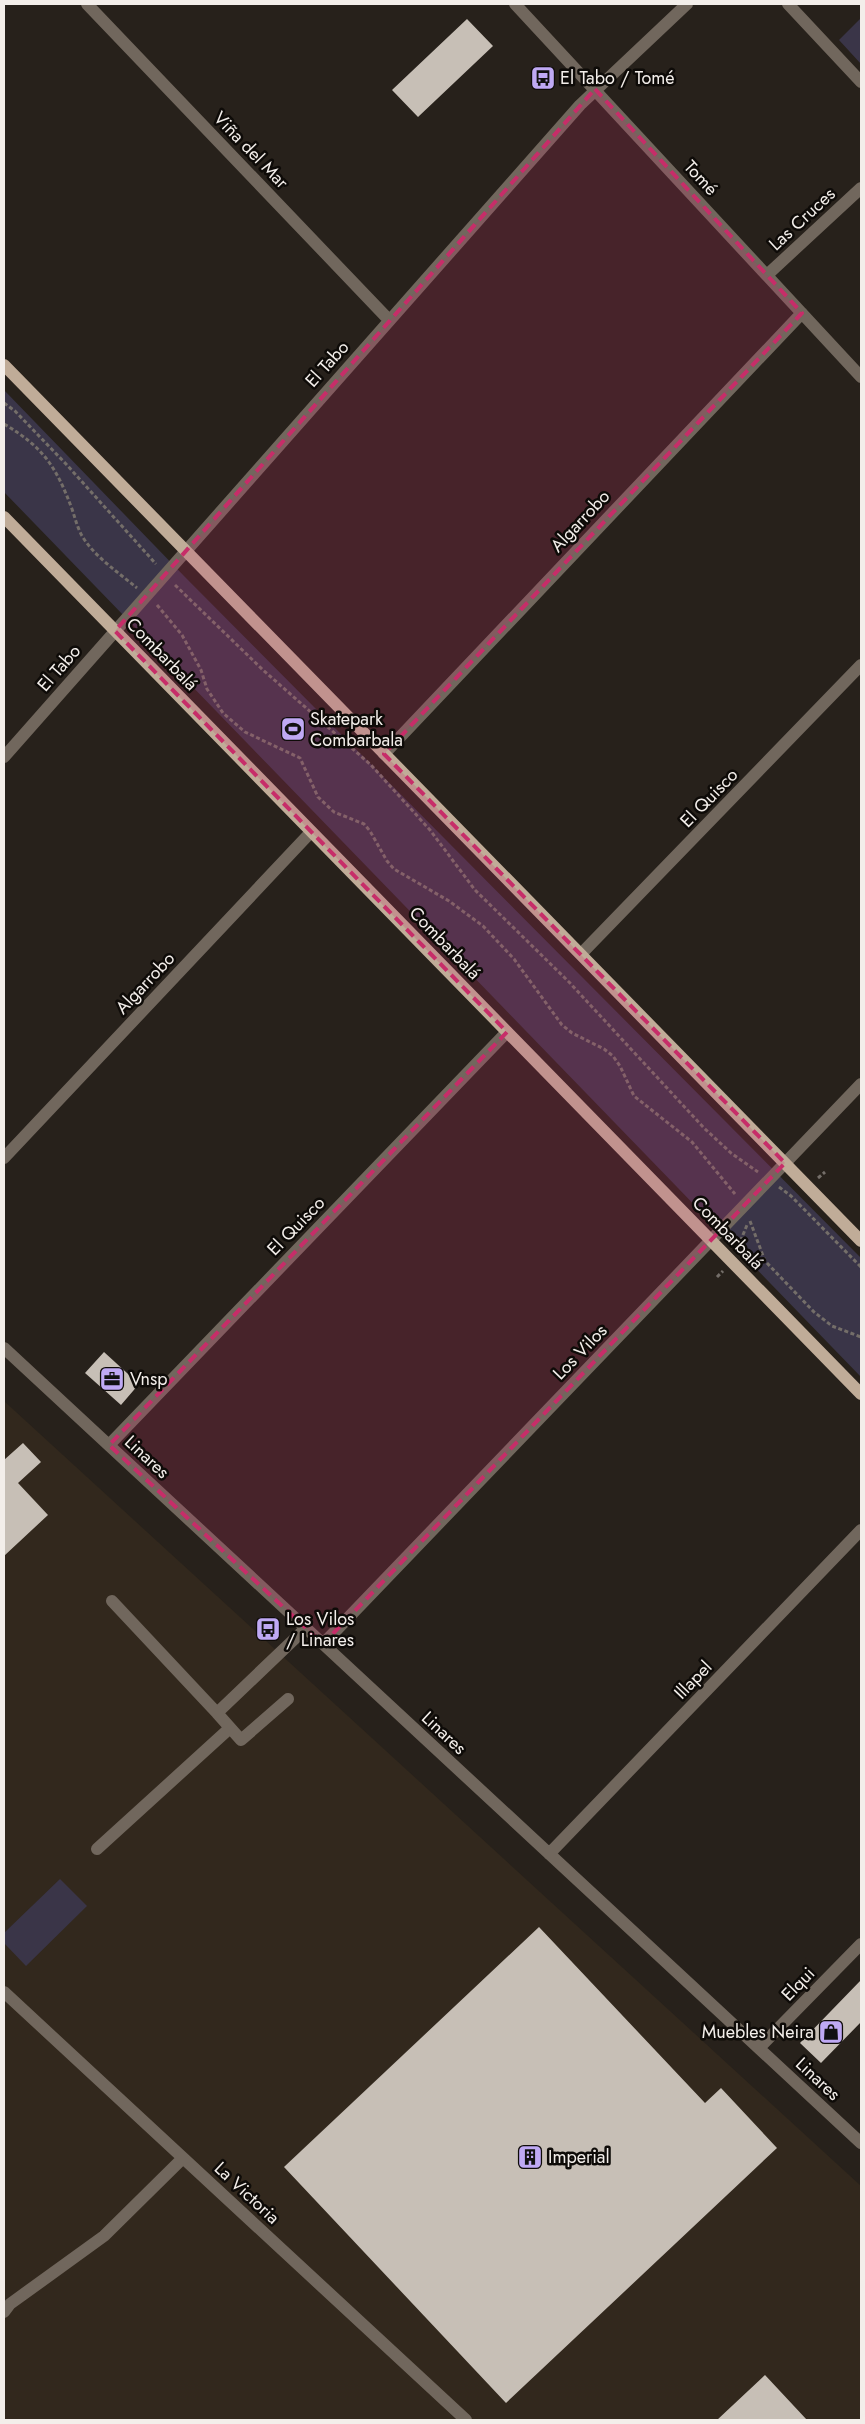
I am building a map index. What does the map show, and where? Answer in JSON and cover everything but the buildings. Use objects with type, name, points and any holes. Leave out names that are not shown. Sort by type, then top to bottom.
[{"type":"main road","points":[[4,365],[861,1241]]},
{"type":"main road","name":"Combarbalá","points":[[4,517],[861,1394]]},
{"type":"street","name":"Viña del Mar","points":[[87,4],[389,320]]},
{"type":"street","name":"Tomé","points":[[515,4],[861,377]]},
{"type":"street","name":"El Tabo","points":[[4,757],[185,550],[595,89],[687,4]]},
{"type":"street","points":[[788,4],[861,82]]},
{"type":"street","name":"Las Cruces","points":[[767,275],[861,188]]},
{"type":"street","name":"Algarrobo","points":[[384,754],[802,313]]},
{"type":"street","name":"El Quisco","points":[[581,954],[861,665]]},
{"type":"street","name":"Algarrobo","points":[[4,1158],[312,832]]},
{"type":"street","name":"El Quisco","points":[[109,1445],[507,1032]]},
{"type":"street","name":"Los Vilos","points":[[323,1644],[861,1084]]},
{"type":"street","name":"Linares","points":[[4,1348],[861,2143]]},
{"type":"street","name":"Illapel","points":[[550,1854],[861,1530]]},
{"type":"street","points":[[112,1601],[218,1712],[241,1740],[288,1699]]},
{"type":"street","points":[[218,1712],[306,1628]]},
{"type":"street","points":[[97,1849],[230,1728]]},
{"type":"street","name":"Elqui","points":[[759,2048],[861,1944]]},
{"type":"street","name":"La Victoria","points":[[4,1992],[466,2420]]},
{"type":"street","points":[[4,2312],[10,2304],[104,2236],[183,2158]]},
{"type":"path","points":[[4,403],[15,411],[66,464],[184,595],[263,670],[371,765],[430,830],[475,890],[569,982],[704,1128],[732,1153],[780,1188],[861,1267]]},
{"type":"path","points":[[4,424],[30,440],[47,458],[61,483],[76,523],[88,545],[165,614],[182,635],[201,670],[207,689],[223,713],[245,732],[300,758],[318,798],[334,812],[364,824],[394,869],[449,901],[483,926],[514,959],[562,1026],[613,1056],[620,1066],[634,1096],[692,1142],[744,1205]]},
{"type":"path","points":[[774,1194],[784,1184],[798,1198],[825,1172]]},
{"type":"path","points":[[716,1277],[732,1261],[749,1219],[765,1261],[814,1312],[832,1326],[861,1337]]},
{"type":"highlighted area","points":[[595,89],[802,313],[384,754],[785,1163],[323,1644],[109,1445],[507,1032],[115,631]]},
{"type":"shaded area","points":[[861,18],[861,64],[839,40]]},
{"type":"shaded area","points":[[4,390],[185,577],[861,1258],[861,1377],[4,492]]},
{"type":"shaded area","points":[[4,1401],[861,2186],[861,2420],[4,2420]]},
{"type":"shaded area","points":[[60,1879],[87,1906],[26,1966],[4,1943],[4,1933]]},
{"type":"place","name":"El Tabo / Tomé","points":[[543,78]]},
{"type":"place","name":"Skatepark Combarbala","points":[[293,729]]},
{"type":"place","name":"Vnsp","points":[[112,1379]]},
{"type":"place","name":"Los Vilos / Linares","points":[[268,1629]]},
{"type":"place","name":"Muebles Neira","points":[[831,2032]]},
{"type":"place","name":"Imperial","points":[[530,2157]]}]
